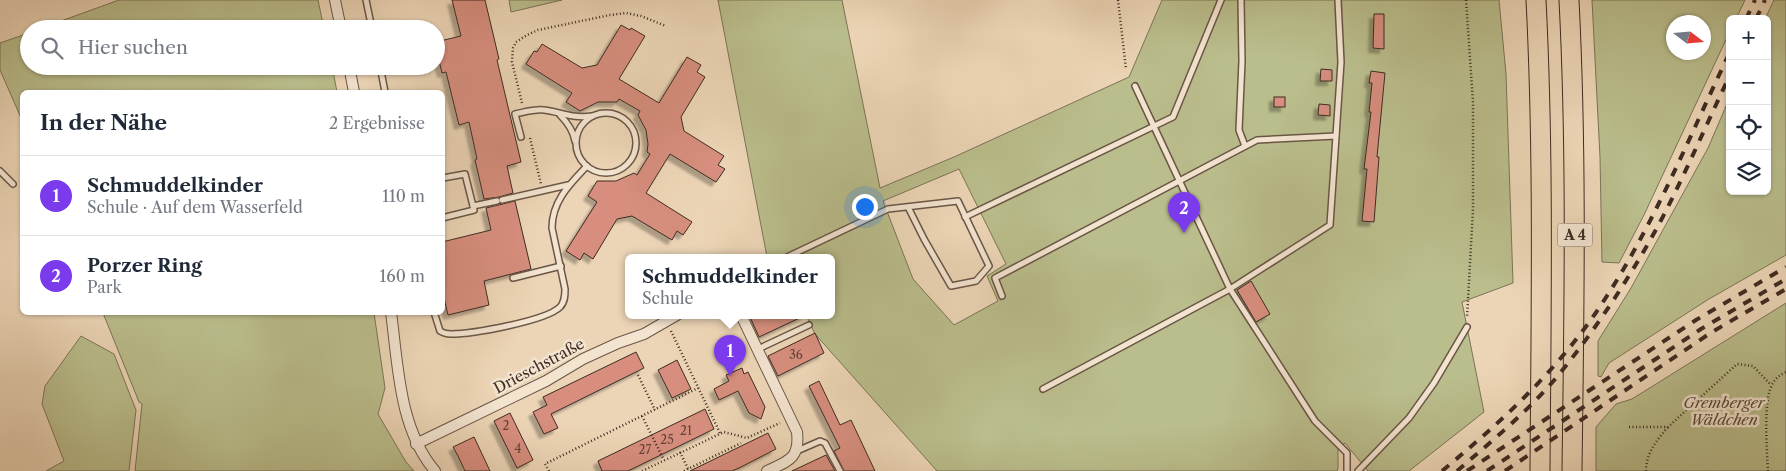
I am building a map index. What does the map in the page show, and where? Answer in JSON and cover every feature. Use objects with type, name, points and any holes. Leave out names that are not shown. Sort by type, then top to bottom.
[{"type":"highway","name":"A 4","points":[[1536,0],[1540,85],[1542,208],[1540,471]]},
{"type":"highway","name":"A 4","points":[[1569,0],[1574,84],[1575,196],[1572,471]]},
{"type":"street","points":[[335,0],[339,20]]},
{"type":"street","points":[[351,75],[354,90]]},
{"type":"street","points":[[391,315],[405,409],[416,444],[425,460],[435,471]]},
{"type":"street","name":"Drieschstraße","points":[[416,444],[546,381],[583,359],[618,343],[644,334],[670,319]]},
{"type":"street","points":[[743,319],[797,432],[797,451],[791,458],[767,471]]},
{"type":"lane","points":[[366,0],[370,20]]},
{"type":"lane","points":[[966,217],[1173,117],[1221,0]]},
{"type":"lane","points":[[1241,0],[1242,61],[1239,130],[1245,146]]},
{"type":"lane","points":[[1043,389],[1230,289],[1330,225],[1341,62],[1338,0]]},
{"type":"lane","points":[[382,75],[385,90]]},
{"type":"lane","points":[[1135,86],[1230,289],[1316,421],[1347,453],[1347,471]]},
{"type":"lane","points":[[521,136],[516,114],[536,110],[545,110],[572,117],[612,113],[621,116],[629,122],[634,131],[636,145],[632,159],[625,167],[606,173],[596,171],[587,166],[576,146],[574,133],[560,114]]},
{"type":"lane","points":[[576,146],[580,128],[592,116]]},
{"type":"lane","points":[[1002,296],[995,278],[1245,146],[1258,140],[1336,136]]},
{"type":"lane","points":[[435,315],[440,331],[448,334],[477,332],[533,319],[554,312],[562,306],[565,299],[561,266],[552,228],[552,218],[558,200],[587,166]]},
{"type":"lane","points":[[0,171],[13,184]]},
{"type":"lane","points":[[445,178],[465,174],[474,210],[445,217]]},
{"type":"lane","points":[[473,206],[569,185]]},
{"type":"lane","points":[[793,254],[888,209],[958,201],[989,266],[976,281],[951,286],[908,207]]},
{"type":"lane","points":[[512,278],[561,266]]},
{"type":"lane","points":[[757,349],[809,324]]},
{"type":"lane","points":[[1358,471],[1409,418],[1434,383],[1467,328]]},
{"type":"lane","points":[[797,451],[820,441],[825,443],[840,471]]},
{"type":"path","points":[[1118,0],[1126,69]]},
{"type":"path","points":[[1466,0],[1473,102],[1473,209],[1468,273],[1467,328]]},
{"type":"path","points":[[543,190],[512,62],[512,48],[516,42],[538,30],[626,13],[641,16],[666,26]]},
{"type":"path","points":[[666,321],[720,433]]},
{"type":"path","points":[[1646,471],[1646,465],[1653,446],[1668,427],[1737,364],[1753,366],[1772,385]]},
{"type":"path","points":[[1768,471],[1766,443],[1768,397],[1772,385],[1779,375],[1786,372]]},
{"type":"path","points":[[638,375],[655,410]]},
{"type":"path","points":[[546,464],[698,388]]},
{"type":"path","points":[[642,416],[664,460]]},
{"type":"path","points":[[642,471],[720,433],[724,432],[747,438],[790,418]]},
{"type":"path","points":[[1628,427],[1668,427]]},
{"type":"path","points":[[684,471],[741,443]]},
{"type":"path","points":[[680,452],[689,470]]},
{"type":"path","points":[[543,461],[549,471]]},
{"type":"green space","points":[[119,0],[318,0],[322,20],[64,20]]},
{"type":"green space","points":[[509,0],[562,0],[511,12]]},
{"type":"green space","points":[[718,0],[842,0],[880,188],[954,157],[1129,77],[1162,0],[1499,0],[1506,74],[1513,283],[1462,302],[1484,412],[1409,471],[1368,471],[1345,443],[1338,449],[1337,471],[937,471],[815,334],[808,319],[835,319],[835,254],[766,254]],"holes":[[[959,169],[1006,264],[987,276],[998,301],[954,325],[913,279],[883,201]]]},
{"type":"green space","points":[[1592,0],[1745,0],[1738,15],[1726,15],[1726,40],[1644,215],[1619,263],[1602,262],[1600,157]]},
{"type":"green space","points":[[1774,0],[1786,0],[1786,255],[1709,299],[1609,363],[1601,377],[1598,376],[1598,341],[1631,288],[1708,148],[1726,106],[1726,195],[1771,195],[1771,15],[1767,15]]},
{"type":"green space","points":[[20,36],[20,75],[334,75],[337,90],[20,90],[20,115],[0,70],[0,43]]},
{"type":"green space","name":"Gremberger Wäldchen","points":[[1786,303],[1786,471],[1596,471],[1596,427],[1616,404],[1632,399]]},
{"type":"green space","points":[[104,315],[374,315],[385,388],[378,414],[406,462],[414,471],[135,471],[142,404],[139,402]]},
{"type":"green space","points":[[81,336],[114,354],[136,410],[129,471],[46,471],[64,461],[42,404],[45,386]]},
{"type":"building","points":[[452,0],[485,0],[521,162],[507,166],[513,193],[499,197],[484,199],[469,122],[459,125],[445,72],[445,40],[461,36]]},
{"type":"building","points":[[1374,14],[1384,14],[1384,49],[1373,48]]},
{"type":"building","points":[[621,25],[645,36],[619,79],[659,103],[687,57],[701,65],[697,72],[705,77],[681,117],[684,131],[724,156],[718,165],[725,169],[716,182],[670,154],[646,193],[692,222],[683,235],[677,231],[672,240],[632,216],[617,219],[593,259],[584,253],[580,260],[566,251],[597,202],[588,196],[597,181],[616,181],[634,173],[637,175],[650,154],[647,152],[646,130],[638,115],[640,111],[619,99],[617,102],[598,102],[580,111],[566,102],[572,93],[526,64],[534,51],[537,52],[542,44],[582,68],[597,65]]},
{"type":"building","points":[[1321,69],[1332,70],[1332,81],[1320,81]]},
{"type":"building","points":[[1371,71],[1385,73],[1377,157],[1379,157],[1374,222],[1362,221],[1367,169],[1364,169],[1371,112],[1369,112],[1372,83],[1369,83]]},
{"type":"building","points":[[1274,97],[1285,97],[1285,107],[1274,107]]},
{"type":"building","points":[[1319,104],[1330,105],[1330,116],[1318,115]]},
{"type":"building","points":[[515,201],[531,269],[484,281],[489,305],[448,315],[445,302],[445,241],[491,230],[486,208]]},
{"type":"building","points":[[1251,281],[1270,314],[1256,322],[1237,290]]},
{"type":"building","points":[[751,319],[797,319],[759,337]]},
{"type":"building","points":[[815,333],[824,353],[778,376],[768,356]]},
{"type":"building","points":[[636,352],[644,368],[551,414],[558,428],[544,434],[533,412],[547,405],[543,397]]},
{"type":"building","points":[[677,360],[691,389],[672,398],[658,370]]},
{"type":"building","points":[[742,368],[744,374],[748,372],[765,407],[761,419],[749,413],[738,391],[719,400],[714,389],[729,381],[726,375]]},
{"type":"building","points":[[819,381],[840,425],[851,420],[875,471],[844,471],[834,451],[840,448],[809,386]]},
{"type":"building","points":[[705,409],[714,429],[628,471],[602,471],[598,461]]},
{"type":"building","points":[[510,413],[533,460],[517,468],[494,421]]},
{"type":"building","points":[[768,433],[776,449],[741,467],[732,471],[690,471]]},
{"type":"building","points":[[474,437],[490,471],[465,471],[453,447]]},
{"type":"building","points":[[826,455],[835,471],[792,471]]},
{"type":"railway","points":[[1748,15],[1755,0]]},
{"type":"railway","points":[[1758,15],[1765,0]]},
{"type":"railway","points":[[1442,471],[1506,415],[1546,375],[1565,354],[1599,308],[1653,215],[1726,60]]},
{"type":"railway","points":[[1457,471],[1537,399],[1575,355],[1601,319],[1658,226],[1726,84]]},
{"type":"railway","points":[[1467,471],[1696,320],[1786,267]]},
{"type":"railway","points":[[1487,471],[1701,329],[1786,279]]},
{"type":"railway","points":[[1505,471],[1712,332],[1786,289]]},
{"type":"place","name":"Porzer Ring","points":[[1184,233]]},
{"type":"place","name":"Schmuddelkinder","points":[[730,376]]}]
